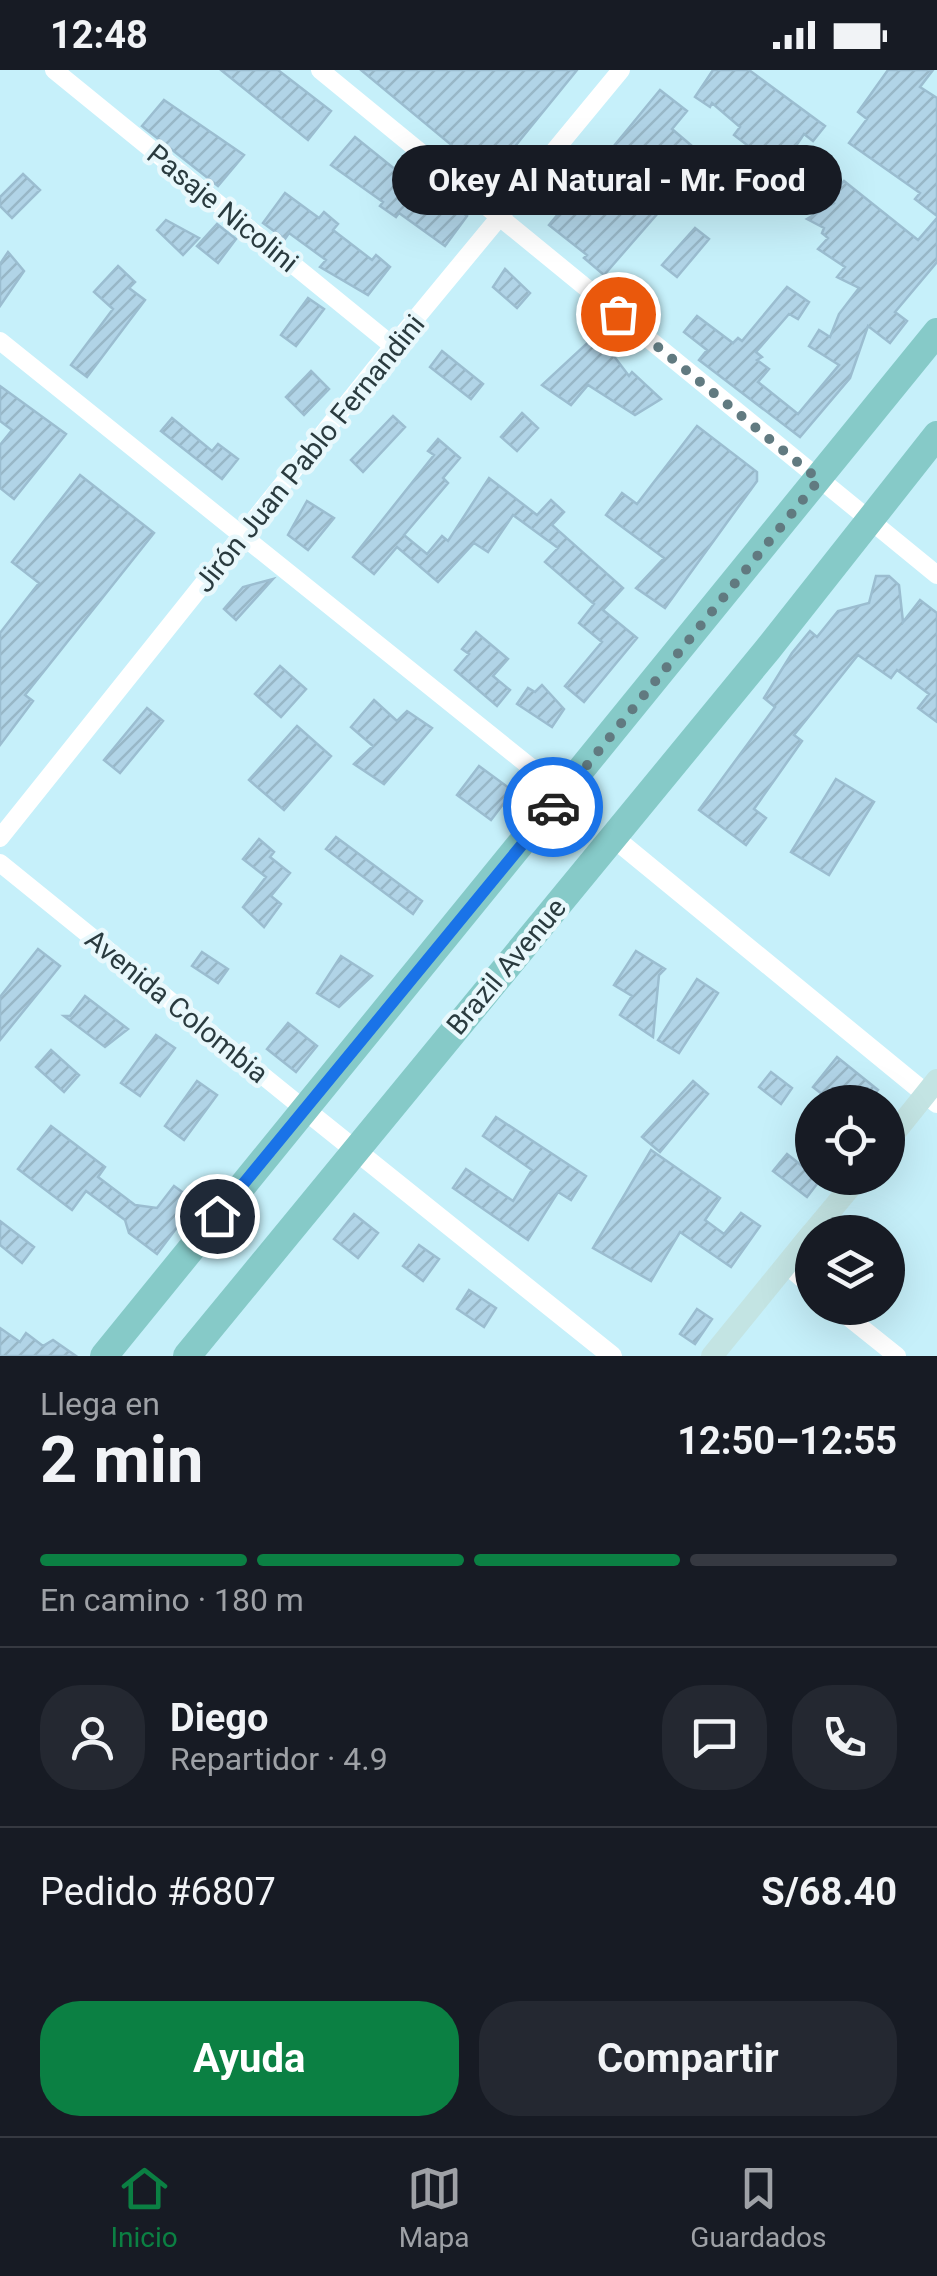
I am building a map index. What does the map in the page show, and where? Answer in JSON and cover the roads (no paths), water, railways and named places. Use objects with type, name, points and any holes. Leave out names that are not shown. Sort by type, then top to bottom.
[{"type":"main road","points":[[104,1356],[937,332]]},
{"type":"main road","name":"Brazil Avenue","points":[[187,1356],[614,838],[937,435]]},
{"type":"main road","points":[[905,1123],[933,1093]]},
{"type":"main road","points":[[828,1215],[844,1195]]},
{"type":"main road","points":[[712,1356],[795,1254]]},
{"type":"street","name":"Pasaje Nicolini","points":[[54,70],[393,346]]},
{"type":"street","points":[[320,70],[937,575]]},
{"type":"street","name":"Jirón Juan Pablo Fernandini","points":[[0,838],[393,346],[621,70]]},
{"type":"street","points":[[0,341],[564,794]]},
{"type":"street","points":[[614,838],[933,1093]]},
{"type":"street","name":"Avenida Colombia","points":[[0,863],[612,1356]]},
{"type":"street","points":[[786,1265],[795,1273]]},
{"type":"street","points":[[859,1325],[897,1356]]},
{"type":"place","name":"Okey Al Natural - Mr. Food","points":[[618,314]]}]
